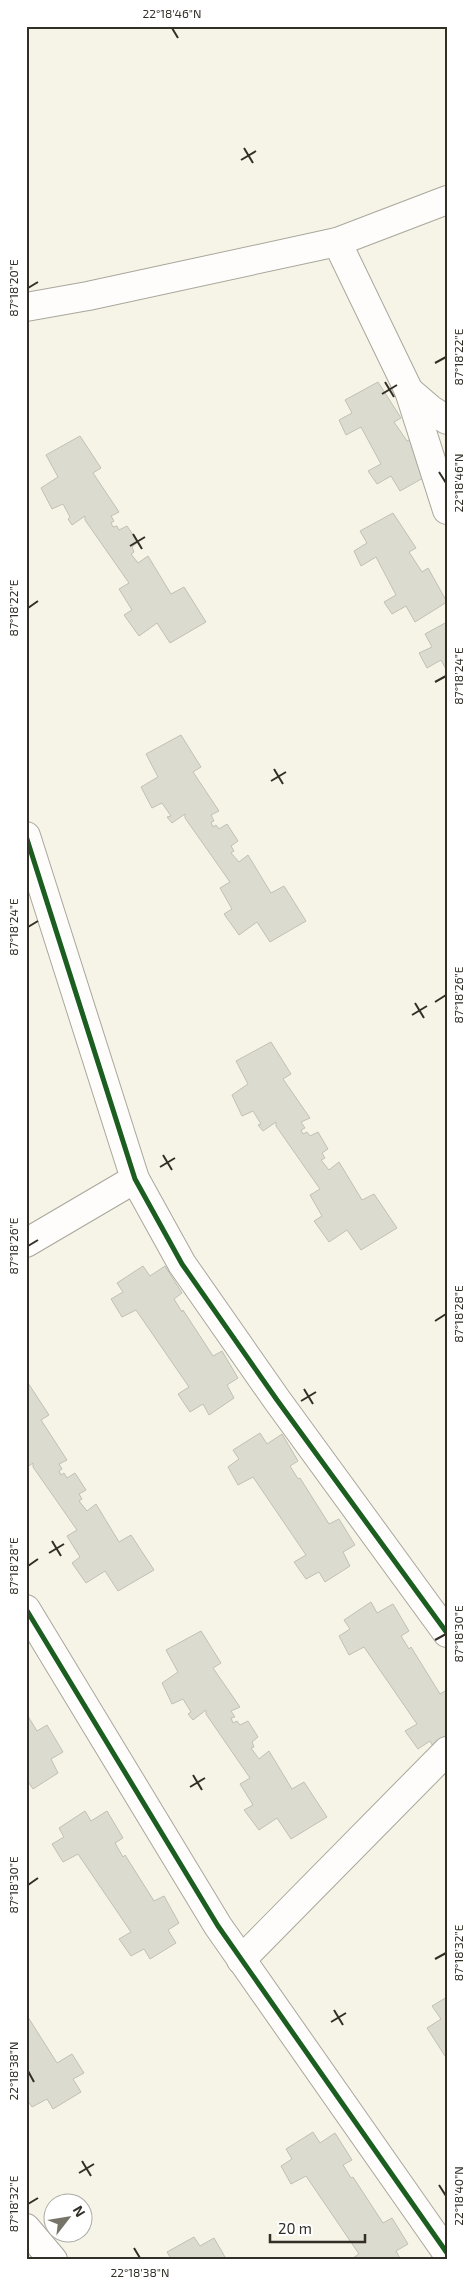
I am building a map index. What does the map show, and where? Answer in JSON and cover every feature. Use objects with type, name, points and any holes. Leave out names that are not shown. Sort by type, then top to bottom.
[{"type":"street","points":[[26,307],[88,296],[337,242],[447,200]]},
{"type":"street","points":[[337,242],[409,391],[447,510]]},
{"type":"street","points":[[409,391],[430,409],[447,420]]},
{"type":"street","points":[[26,836],[135,1179],[182,1264],[277,1400],[447,1633]]},
{"type":"street","points":[[26,1243],[135,1179]]},
{"type":"street","points":[[26,1609],[218,1926],[447,2253]]},
{"type":"street","points":[[241,1960],[447,1751]]},
{"type":"street","points":[[26,2228],[53,2260]]},
{"type":"building","points":[[378,382],[401,418],[394,422],[407,441],[413,438],[432,473],[400,491],[391,476],[377,484],[368,471],[381,464],[361,427],[346,435],[339,420],[352,413],[345,400]]},
{"type":"building","points":[[80,436],[101,468],[93,473],[119,512],[111,516],[114,521],[111,523],[113,527],[117,526],[119,530],[127,526],[138,542],[132,547],[134,552],[131,554],[138,563],[148,556],[171,594],[184,587],[206,622],[170,643],[157,623],[139,636],[124,615],[132,610],[119,589],[129,583],[85,520],[85,516],[72,525],[63,504],[52,509],[41,488],[58,477],[46,455]]},
{"type":"building","points":[[393,513],[416,548],[409,552],[422,572],[428,568],[447,602],[415,622],[406,606],[392,614],[384,602],[396,595],[376,557],[361,566],[354,551],[367,543],[360,531]]},
{"type":"building","points":[[447,622],[447,671],[441,660],[427,668],[419,653],[432,647],[425,634]]},
{"type":"building","points":[[181,735],[201,767],[193,772],[219,811],[211,815],[214,821],[211,822],[213,827],[216,825],[219,829],[227,824],[238,841],[231,846],[234,851],[231,853],[239,862],[248,855],[271,893],[284,886],[306,921],[270,942],[257,922],[239,935],[224,914],[232,909],[220,888],[230,882],[185,818],[185,814],[172,823],[167,817],[171,816],[162,803],[152,808],[141,787],[158,777],[146,754]]},
{"type":"building","points":[[271,1042],[291,1074],[283,1079],[310,1118],[301,1122],[305,1128],[301,1130],[303,1134],[307,1132],[310,1136],[318,1132],[328,1149],[322,1153],[325,1158],[321,1160],[329,1170],[339,1162],[362,1200],[374,1194],[397,1228],[361,1250],[347,1230],[329,1242],[314,1221],[322,1216],[310,1195],[320,1189],[276,1126],[276,1122],[263,1131],[258,1125],[261,1124],[253,1111],[242,1116],[232,1095],[248,1084],[236,1061]]},
{"type":"building","points":[[143,1266],[150,1276],[165,1266],[182,1293],[174,1299],[182,1312],[183,1310],[213,1356],[222,1351],[238,1378],[227,1385],[234,1398],[209,1415],[203,1404],[190,1412],[178,1394],[189,1387],[136,1310],[122,1317],[111,1299],[123,1292],[117,1283]]},
{"type":"building","points":[[28,1383],[49,1415],[41,1420],[67,1460],[59,1464],[62,1469],[59,1471],[61,1475],[64,1473],[67,1478],[75,1473],[86,1490],[79,1494],[82,1499],[79,1501],[87,1511],[96,1504],[119,1542],[131,1535],[154,1570],[118,1591],[105,1571],[86,1583],[72,1563],[80,1557],[67,1536],[77,1530],[33,1467],[33,1463],[26,1468],[26,1384]]},
{"type":"building","points":[[260,1433],[267,1444],[282,1434],[298,1461],[290,1466],[298,1479],[300,1478],[329,1524],[339,1519],[355,1545],[343,1552],[350,1566],[325,1582],[319,1572],[306,1579],[294,1562],[306,1555],[253,1477],[238,1485],[228,1467],[239,1459],[233,1450]]},
{"type":"building","points":[[371,1602],[377,1613],[393,1604],[409,1631],[401,1636],[409,1649],[411,1647],[440,1694],[447,1690],[447,1745],[436,1752],[430,1741],[418,1749],[405,1731],[417,1724],[364,1647],[349,1655],[339,1636],[350,1629],[344,1620]]},
{"type":"building","points":[[201,1631],[221,1663],[213,1668],[240,1707],[231,1711],[235,1717],[231,1718],[233,1723],[237,1721],[240,1725],[248,1721],[258,1737],[252,1742],[254,1747],[251,1748],[259,1759],[269,1751],[292,1789],[304,1782],[327,1817],[291,1839],[277,1818],[259,1830],[244,1810],[253,1805],[240,1784],[250,1778],[206,1714],[206,1710],[193,1720],[188,1714],[191,1712],[183,1699],[172,1704],[162,1683],[178,1672],[166,1650]]},
{"type":"building","points":[[26,1713],[37,1731],[47,1725],[63,1752],[51,1759],[58,1773],[33,1789],[26,1779]]},
{"type":"building","points":[[85,1811],[91,1821],[107,1811],[123,1838],[115,1843],[123,1857],[125,1855],[154,1901],[164,1896],[179,1923],[168,1930],[176,1943],[150,1959],[144,1949],[131,1956],[119,1939],[131,1932],[78,1854],[63,1862],[52,1844],[64,1837],[59,1828]]},
{"type":"building","points":[[447,1997],[447,2055],[445,2056],[427,2028],[441,2019],[432,2006]]},
{"type":"building","points":[[26,2014],[57,2063],[72,2054],[84,2073],[73,2079],[81,2092],[53,2109],[47,2099],[32,2107],[26,2099]]},
{"type":"building","points":[[313,2132],[320,2143],[335,2133],[352,2160],[343,2165],[351,2178],[353,2177],[383,2223],[392,2218],[408,2244],[396,2251],[401,2260],[350,2260],[359,2254],[306,2176],[291,2184],[281,2166],[292,2159],[286,2149]]},
{"type":"building","points":[[194,2237],[200,2246],[214,2238],[225,2257],[219,2260],[172,2260],[167,2252]]},
{"type":"cycle path","points":[[26,836],[135,1179],[182,1264],[277,1400],[447,1633]]},
{"type":"cycle path","points":[[26,1609],[218,1926],[447,2253]]}]
